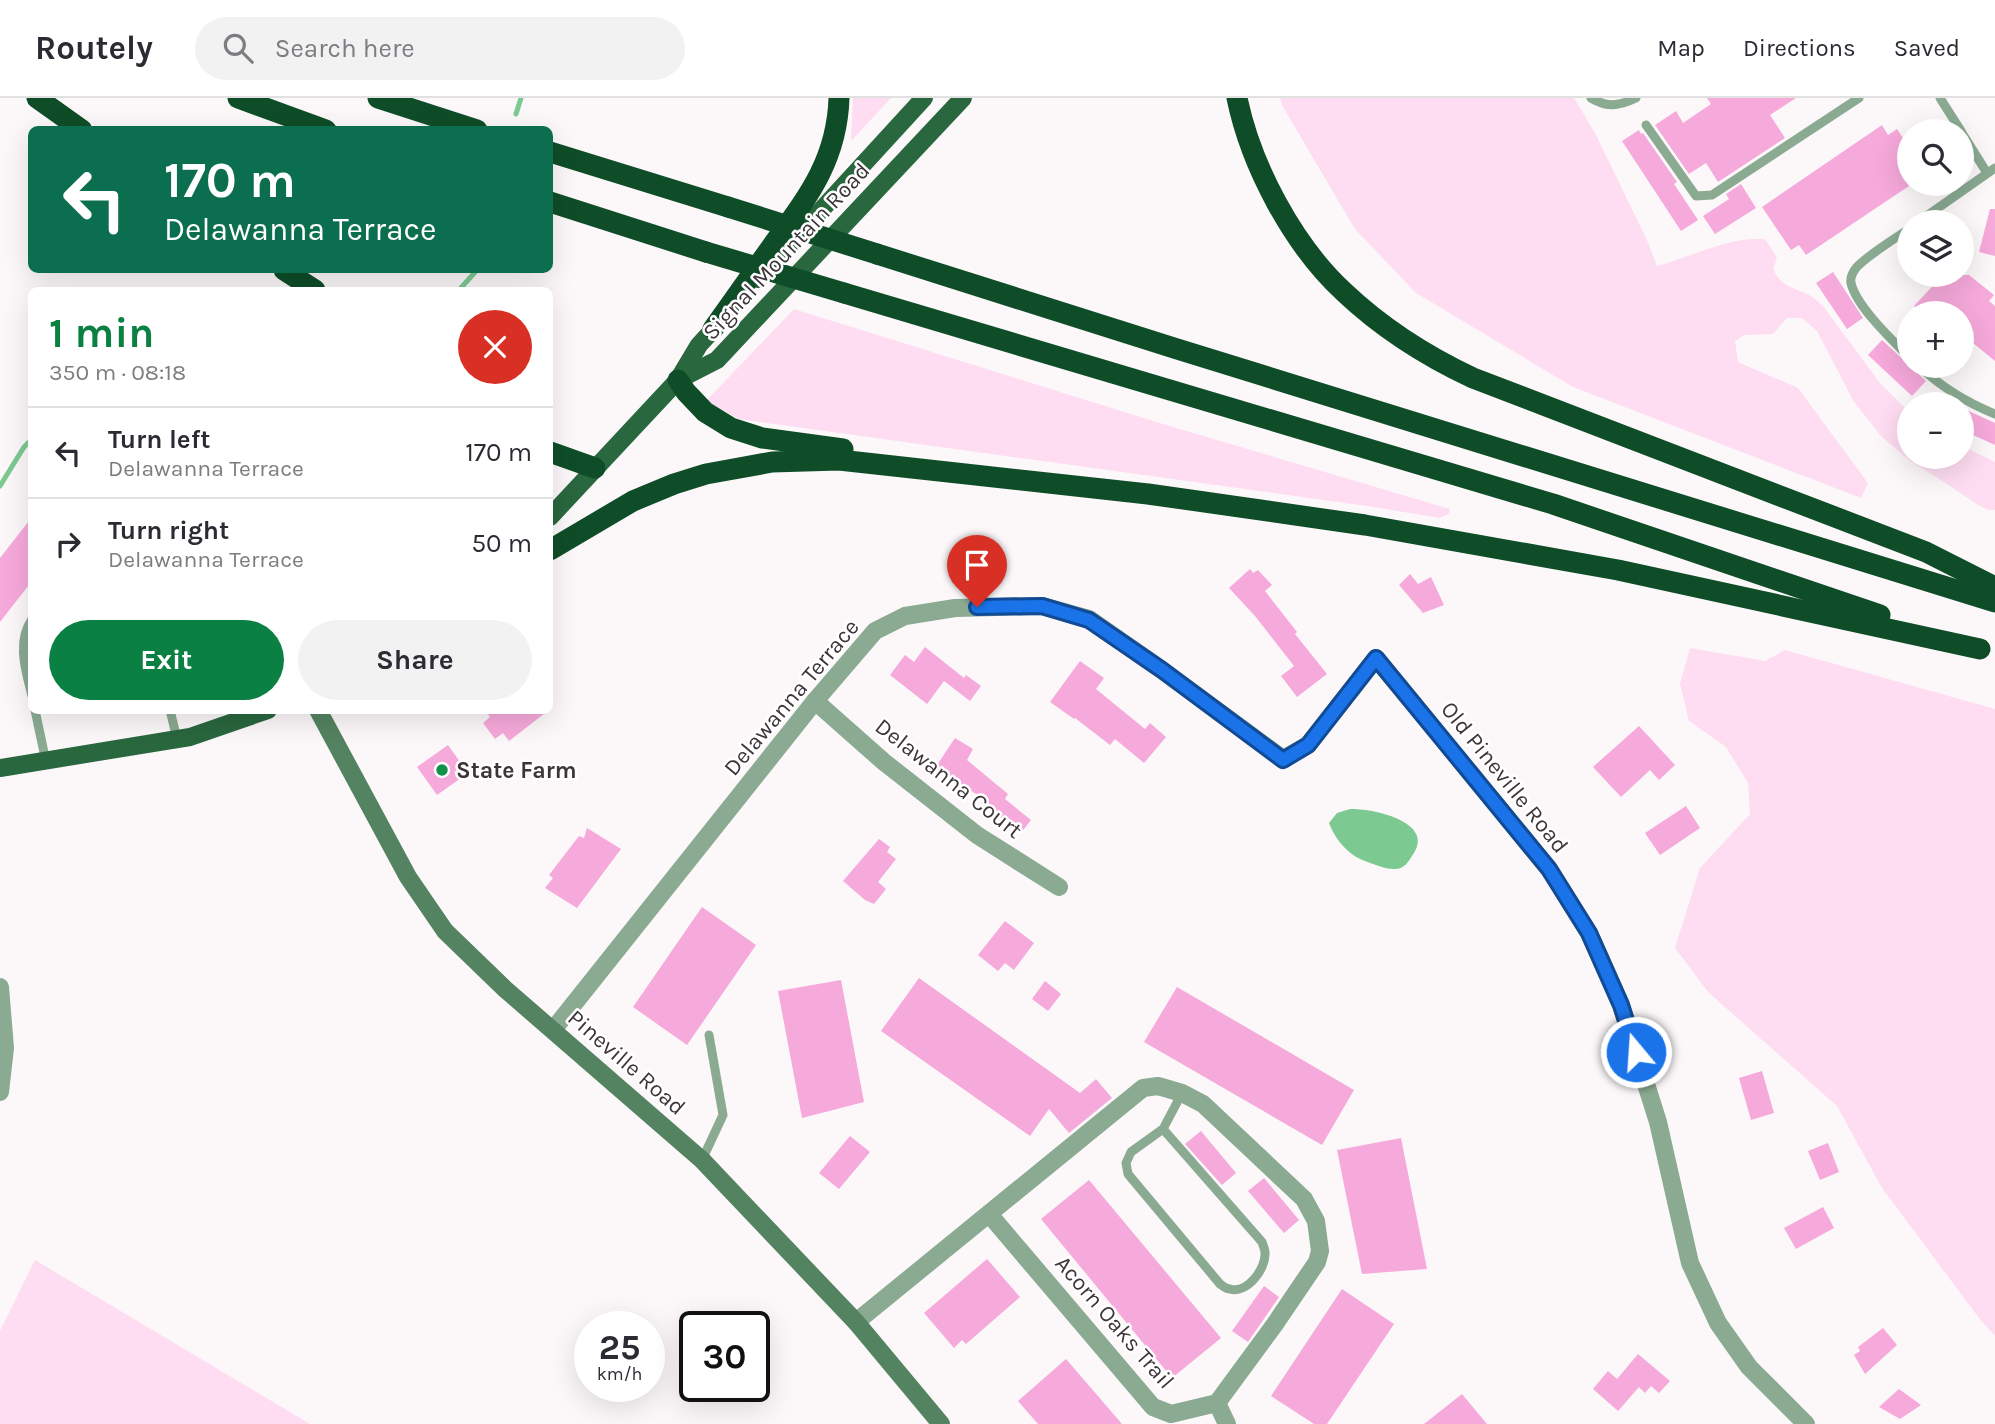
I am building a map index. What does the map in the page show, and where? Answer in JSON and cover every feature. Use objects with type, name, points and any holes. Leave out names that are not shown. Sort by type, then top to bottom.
[{"type":"highway","points":[[37,98],[76,126]]},
{"type":"highway","points":[[238,98],[315,126]]},
{"type":"highway","points":[[378,98],[465,126]]},
{"type":"highway","points":[[713,329],[813,190],[830,154],[838,120],[839,98]]},
{"type":"highway","points":[[1237,98],[1259,168],[1300,239],[1344,292],[1410,344],[1473,378],[1926,552],[1995,587]]},
{"type":"highway","points":[[553,153],[1995,601]]},
{"type":"highway","points":[[553,203],[706,252],[1553,504],[1988,651]]},
{"type":"highway","points":[[288,273],[310,287]]},
{"type":"highway","points":[[678,380],[705,412],[746,434],[1040,482]]},
{"type":"highway","points":[[553,453],[595,468]]},
{"type":"highway","points":[[553,548],[634,501],[706,474],[772,462],[839,460],[1270,511],[1492,546],[1744,597],[1988,651]]},
{"type":"main road","name":"Signal Mountain Road","points":[[553,514],[678,380],[699,345],[713,329],[925,98]]},
{"type":"main road","name":"Signal Mountain Road","points":[[678,380],[717,360],[963,98]]},
{"type":"main road","points":[[0,768],[177,740],[256,714]]},
{"type":"main road","name":"Pineville Road","points":[[320,714],[408,877],[445,931],[505,989],[702,1160],[856,1322],[941,1424]]},
{"type":"street","name":"Delawanna Terrace","points":[[553,1030],[815,701],[875,631],[905,616],[956,608],[1042,606],[1089,620],[1162,670],[1283,760],[1308,745],[1376,658]]},
{"type":"street","name":"Old Pineville Road","points":[[1376,658],[1549,869],[1589,933],[1621,1005],[1658,1122],[1690,1263],[1718,1324],[1749,1367],[1806,1424]]},
{"type":"street","name":"Delawanna Court","points":[[815,701],[884,762],[977,835],[1059,887]]},
{"type":"street","points":[[0,987],[5,1048],[0,1092]]},
{"type":"street","points":[[856,1322],[1143,1088],[1158,1086],[1182,1093],[1203,1104],[1304,1199],[1315,1221],[1320,1251],[1317,1262],[1217,1403],[1227,1424]]},
{"type":"street","name":"Acorn Oaks Trail","points":[[989,1214],[1153,1407],[1171,1414],[1217,1403]]},
{"type":"lane","points":[[1591,98],[1608,106],[1636,98]]},
{"type":"lane","points":[[1646,125],[1696,196],[1712,195],[1859,98]]},
{"type":"lane","points":[[1940,98],[1953,119]]},
{"type":"lane","points":[[1935,210],[1991,170],[1974,148]]},
{"type":"lane","points":[[1897,238],[1857,266],[1851,282],[1863,306],[1897,346]]},
{"type":"lane","points":[[1933,378],[1995,414]]},
{"type":"lane","points":[[28,627],[22,645],[28,658]]},
{"type":"lane","points":[[35,714],[46,762]]},
{"type":"lane","points":[[171,714],[177,740]]},
{"type":"lane","points":[[702,1160],[723,1115],[709,1035]]},
{"type":"lane","points":[[1163,1129],[1262,1242],[1265,1254],[1261,1268],[1253,1280],[1242,1289],[1230,1290],[1220,1284],[1128,1174],[1125,1163],[1131,1152],[1163,1129],[1182,1093]]},
{"type":"shaded area","points":[[853,98],[891,98],[851,141]]},
{"type":"shaded area","points":[[1280,98],[1574,98],[1595,133],[1657,266],[1724,244],[1765,239],[1777,258],[1773,269],[1780,280],[1811,296],[1823,306],[1880,383],[1897,400],[1897,450],[1882,437],[1854,402],[1817,331],[1802,318],[1787,318],[1773,334],[1744,335],[1735,341],[1738,362],[1798,388],[1868,483],[1861,498],[1573,387],[1416,293],[1355,229]]},
{"type":"shaded area","points":[[794,309],[1163,424],[1450,509],[1449,514],[1440,518],[739,419],[706,401]]},
{"type":"shaded area","points":[[1974,452],[1995,462],[1995,510],[1988,510],[1975,503],[1923,469],[1974,469]]},
{"type":"shaded area","points":[[1690,648],[1765,661],[1785,650],[1995,709],[1995,1336],[1882,1188],[1837,1106],[1708,992],[1675,948],[1700,868],[1750,814],[1748,783],[1726,747],[1689,721],[1680,684]]},
{"type":"shaded area","points":[[1350,809],[1386,814],[1410,826],[1416,834],[1418,844],[1406,864],[1396,869],[1384,868],[1348,851],[1329,823],[1337,813]]},
{"type":"shaded area","points":[[35,1260],[310,1424],[0,1424],[0,1331]]},
{"type":"building","points":[[1707,98],[1796,98],[1770,115],[1785,138],[1718,182],[1706,163],[1689,174],[1655,125],[1676,111],[1683,123],[1711,104]]},
{"type":"building","points":[[1882,125],[1888,135],[1897,129],[1897,194],[1806,255],[1799,245],[1791,250],[1762,207]]},
{"type":"building","points":[[1639,130],[1677,182],[1674,184],[1698,220],[1681,231],[1622,141]]},
{"type":"building","points":[[1741,184],[1756,208],[1715,234],[1703,216],[1729,199],[1726,194]]},
{"type":"building","points":[[1990,209],[1995,209],[1995,256],[1979,252]]},
{"type":"building","points":[[1833,272],[1863,318],[1847,329],[1816,283]]},
{"type":"building","points":[[1974,279],[1994,295],[1989,301],[1995,306],[1995,361],[1974,344],[1974,301],[1919,301],[1932,287],[1974,287]]},
{"type":"building","points":[[1882,340],[1897,354],[1897,378],[1923,378],[1926,381],[1916,392],[1908,392],[1868,355]]},
{"type":"building","points":[[1974,413],[1995,423],[1995,445],[1974,435]]},
{"type":"building","points":[[28,522],[28,586],[0,622],[0,558]]},
{"type":"building","points":[[1250,569],[1253,573],[1258,570],[1272,585],[1265,591],[1327,674],[1297,697],[1281,676],[1294,666],[1229,588]]},
{"type":"building","points":[[1410,574],[1418,584],[1431,577],[1444,605],[1423,613],[1399,585]]},
{"type":"building","points":[[925,647],[964,678],[966,675],[981,686],[970,701],[944,681],[927,704],[890,675],[905,655],[914,662]]},
{"type":"building","points":[[1080,661],[1104,678],[1096,689],[1145,729],[1150,723],[1166,737],[1144,763],[1115,739],[1110,745],[1050,702]]},
{"type":"building","points":[[488,714],[544,714],[509,741],[503,733],[495,739],[483,723],[490,717]]},
{"type":"building","points":[[1639,726],[1675,765],[1659,780],[1650,770],[1621,797],[1593,767]]},
{"type":"building","points":[[955,738],[973,749],[967,760],[1008,794],[1005,799],[1031,820],[1021,833],[981,803],[984,799],[935,768]]},
{"type":"building","name":"State Farm","points":[[448,745],[468,773],[437,795],[417,767]]},
{"type":"building","points":[[1686,806],[1700,828],[1660,855],[1645,833]]},
{"type":"building","points":[[587,828],[621,849],[577,908],[545,888],[553,878],[549,875],[579,836],[584,838]]},
{"type":"building","points":[[879,839],[890,847],[887,852],[896,859],[878,882],[886,889],[874,904],[865,900],[843,881]]},
{"type":"building","points":[[702,907],[756,945],[687,1045],[633,1007]]},
{"type":"building","points":[[1005,921],[1034,943],[1014,970],[1005,963],[998,971],[978,955]]},
{"type":"building","points":[[919,978],[1080,1093],[1096,1079],[1112,1098],[1069,1133],[1049,1109],[1030,1136],[881,1031]]},
{"type":"building","points":[[841,980],[864,1102],[802,1118],[778,991]]},
{"type":"building","points":[[1045,981],[1061,994],[1048,1011],[1032,999]]},
{"type":"building","points":[[1177,987],[1354,1090],[1322,1145],[1144,1042]]},
{"type":"building","points":[[1762,1071],[1774,1113],[1751,1120],[1739,1078]]},
{"type":"building","points":[[1201,1131],[1236,1173],[1222,1185],[1185,1144]]},
{"type":"building","points":[[850,1136],[870,1152],[839,1189],[819,1173]]},
{"type":"building","points":[[1401,1138],[1427,1269],[1362,1274],[1337,1150]]},
{"type":"building","points":[[1828,1143],[1839,1172],[1820,1180],[1808,1151]]},
{"type":"building","points":[[1264,1178],[1299,1220],[1284,1233],[1248,1191]]},
{"type":"building","points":[[1089,1180],[1221,1338],[1172,1378],[1041,1219]]},
{"type":"building","points":[[1823,1207],[1834,1228],[1796,1249],[1784,1228]]},
{"type":"building","points":[[987,1259],[1020,1297],[966,1344],[962,1340],[954,1348],[924,1313]]},
{"type":"building","points":[[1264,1286],[1279,1297],[1248,1342],[1232,1331]]},
{"type":"building","points":[[1342,1289],[1394,1324],[1327,1424],[1314,1424],[1271,1396]]},
{"type":"building","points":[[1883,1328],[1897,1345],[1865,1374],[1854,1355],[1860,1351],[1858,1347]]},
{"type":"building","points":[[1638,1354],[1670,1381],[1659,1393],[1651,1386],[1645,1393],[1639,1387],[1618,1411],[1593,1389],[1608,1371],[1617,1379]]},
{"type":"building","points":[[1066,1359],[1122,1424],[1038,1424],[1018,1401]]},
{"type":"building","points":[[1899,1389],[1921,1405],[1900,1419],[1879,1407]]},
{"type":"building","points":[[1462,1394],[1487,1424],[1424,1424]]},
{"type":"waterway","points":[[516,114],[521,98]]},
{"type":"waterway","points":[[462,287],[474,273]]},
{"type":"waterway","points":[[0,486],[28,443]]},
{"type":"place","name":"State Farm","points":[[442,770]]},
{"type":"route","points":[[977,607],[1042,606],[1089,620],[1162,670],[1283,760],[1308,745],[1376,658],[1549,869],[1589,933],[1621,1005],[1636,1052]]}]
